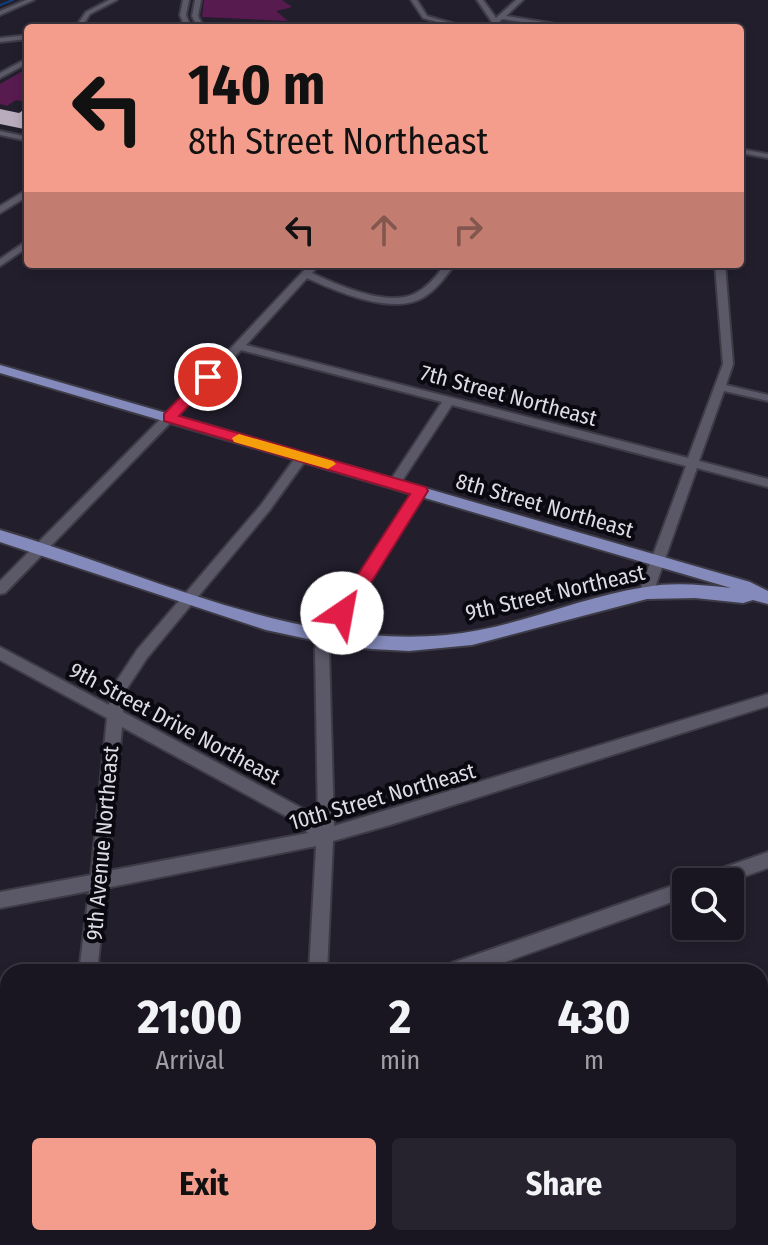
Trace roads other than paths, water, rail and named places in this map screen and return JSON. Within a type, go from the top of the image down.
[{"type":"main road","name":"8th Street Northeast","points":[[0,369],[657,560],[744,586],[760,595]]},
{"type":"main road","name":"9th Street Northeast","points":[[0,536],[324,644],[460,640],[511,630],[646,593],[697,591],[743,597],[760,595]]},
{"type":"street","points":[[0,13],[31,0]]},
{"type":"street","points":[[81,24],[88,13],[114,0]]},
{"type":"street","points":[[186,0],[183,15],[186,24]]},
{"type":"street","points":[[198,0],[195,16],[199,24]]},
{"type":"street","points":[[414,0],[425,17],[451,24]]},
{"type":"street","points":[[480,0],[498,19],[540,24]]},
{"type":"street","points":[[493,24],[520,0]]},
{"type":"street","points":[[0,40],[24,37]]},
{"type":"street","points":[[0,76],[24,62]]},
{"type":"street","points":[[0,133],[24,138]]},
{"type":"street","points":[[744,152],[768,156]]},
{"type":"street","points":[[0,210],[24,195]]},
{"type":"street","points":[[0,263],[24,246]]},
{"type":"street","points":[[0,589],[311,269],[359,294],[410,300],[428,290],[447,268]]},
{"type":"street","points":[[646,593],[730,355],[720,268]]},
{"type":"street","name":"7th Street Northeast","points":[[239,346],[768,483]]},
{"type":"street","points":[[721,387],[768,398]]},
{"type":"street","points":[[394,484],[449,400]]},
{"type":"street","name":"9th Avenue Northeast","points":[[89,964],[111,775],[113,713],[122,682],[302,457]]},
{"type":"street","points":[[318,964],[324,837],[324,644],[420,491]]},
{"type":"street","name":"9th Street Drive Northeast","points":[[0,653],[301,816],[324,837]]},
{"type":"street","name":"10th Street Northeast","points":[[0,900],[324,837],[768,700]]},
{"type":"street","points":[[744,869],[768,860]]},
{"type":"street","points":[[475,964],[672,894]]},
{"type":"waterway","points":[[0,5],[13,0]]}]
